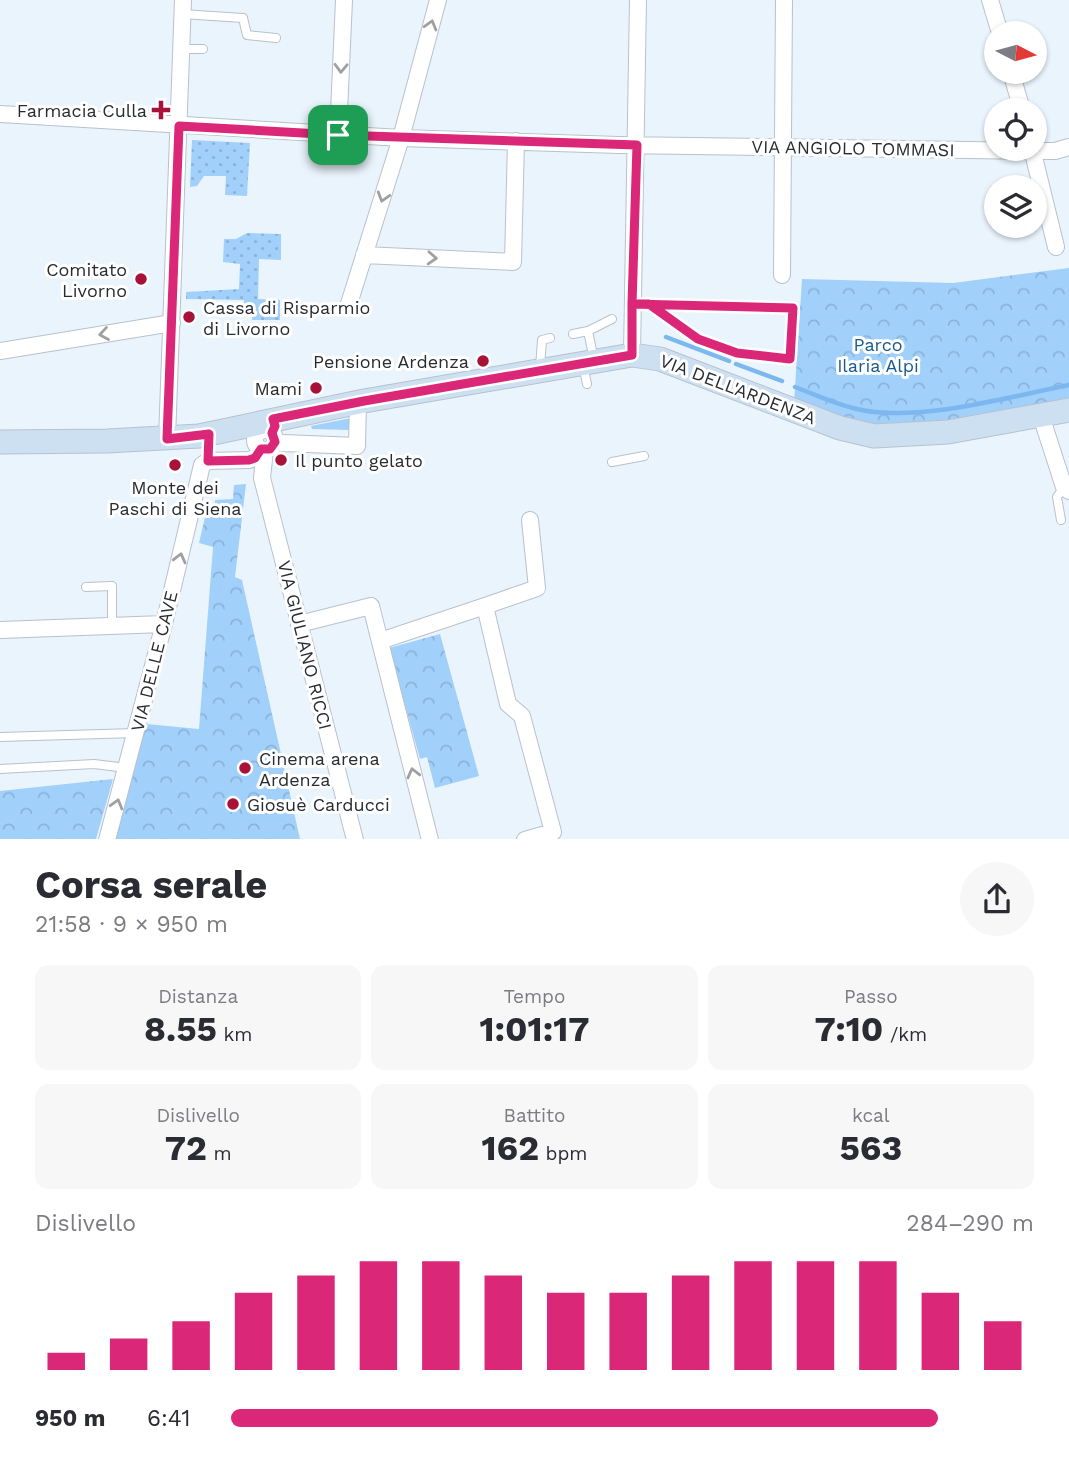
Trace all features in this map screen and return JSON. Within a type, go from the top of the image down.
[{"type":"main road","name":"VIA DELL'ARDENZA","points":[[206,446],[265,436],[361,402],[539,371],[588,369],[632,355],[660,359],[841,428],[874,436],[947,432],[1069,410]]},
{"type":"main road","points":[[0,442],[167,439],[206,446]]},
{"type":"street","points":[[338,135],[344,0]]},
{"type":"street","points":[[348,307],[429,56],[438,0]]},
{"type":"street","points":[[632,355],[638,0]]},
{"type":"street","points":[[782,275],[784,0]]},
{"type":"street","points":[[990,0],[996,21]]},
{"type":"street","points":[[167,439],[183,7]]},
{"type":"street","name":"VIA ANGIOLO TOMMASI","points":[[0,114],[401,138],[637,145],[984,149]]},
{"type":"street","points":[[364,255],[513,262],[516,141]]},
{"type":"street","name":"VIA ANGIOLO TOMMASI","points":[[1047,151],[1069,147]]},
{"type":"street","points":[[1036,161],[1056,247]]},
{"type":"street","points":[[0,351],[172,323]]},
{"type":"street","points":[[206,446],[249,460],[255,458],[265,436],[284,443],[357,446],[361,402]]},
{"type":"street","points":[[1041,416],[1067,489]]},
{"type":"street","name":"VIA GIULIANO RICCI","points":[[265,436],[262,478],[355,839]]},
{"type":"street","name":"VIA DELLE CAVE","points":[[105,833],[139,733],[206,446]]},
{"type":"street","points":[[380,641],[537,588],[530,520]]},
{"type":"street","points":[[485,606],[508,704],[522,716],[552,832],[525,839]]},
{"type":"street","points":[[299,624],[371,607],[430,839]]},
{"type":"street","points":[[0,630],[164,624]]},
{"type":"lane","points":[[183,7],[243,18],[247,35],[276,38]]},
{"type":"lane","points":[[181,48],[203,49]]},
{"type":"lane","points":[[632,304],[649,304],[793,308],[790,359],[742,355],[698,339],[649,304]]},
{"type":"lane","points":[[573,334],[588,331],[612,319]]},
{"type":"lane","points":[[588,331],[588,369]]},
{"type":"lane","points":[[539,371],[542,340],[550,338]]},
{"type":"lane","points":[[612,462],[644,456]]},
{"type":"lane","points":[[1061,520],[1057,497],[1067,489]]},
{"type":"lane","points":[[86,587],[112,586],[112,626]]},
{"type":"lane","points":[[0,737],[139,733]]},
{"type":"lane","points":[[0,769],[94,764],[127,768]]},
{"type":"green space","points":[[192,140],[250,143],[247,196],[225,195],[226,176],[204,176],[197,186],[190,187]]},
{"type":"green space","points":[[247,233],[281,234],[281,260],[259,259],[258,299],[280,300],[280,320],[252,320],[253,313],[244,313],[244,300],[186,299],[186,292],[239,289],[240,264],[223,262],[224,239],[236,239]]},
{"type":"green space","name":"Parco Ilaria Alpi","points":[[1069,268],[1069,399],[962,423],[872,427],[794,403],[802,279],[953,283]]},
{"type":"green space","points":[[351,418],[350,430],[312,429],[311,426]]},
{"type":"green space","points":[[246,484],[235,577],[242,580],[300,839],[116,839],[114,827],[146,724],[199,729],[213,547],[199,543],[206,513],[214,515],[215,500],[233,499],[234,485]]},
{"type":"green space","points":[[440,634],[479,776],[435,788],[427,757],[420,759],[389,648]]},
{"type":"green space","points":[[113,779],[96,839],[0,839],[0,791]]},
{"type":"waterway","points":[[666,337],[729,361]]},
{"type":"waterway","points":[[736,364],[782,381]]},
{"type":"waterway","points":[[795,387],[849,407],[890,413],[968,406],[1069,385]]},
{"type":"place","name":"Farmacia Culla","points":[[161,110]]},
{"type":"place","name":"Comitato Livorno","points":[[141,279]]},
{"type":"place","name":"Cassa di Risparmio di Livorno","points":[[189,317]]},
{"type":"place","name":"Pensione Ardenza","points":[[483,361]]},
{"type":"place","name":"Mami","points":[[316,388]]},
{"type":"place","name":"Il punto gelato","points":[[281,460]]},
{"type":"place","name":"Monte dei Paschi di Siena","points":[[175,465]]},
{"type":"place","name":"Cinema arena Ardenza","points":[[245,768]]},
{"type":"place","name":"Giosuè Carducci","points":[[233,804]]},
{"type":"route","points":[[338,135],[179,126],[167,439],[209,434],[208,461],[249,460],[255,458],[261,449],[270,449],[275,442],[272,433],[275,426],[273,419],[632,355],[632,304],[673,303],[793,308],[790,359],[742,355],[698,339],[649,304],[632,304],[637,145],[338,135]]}]
